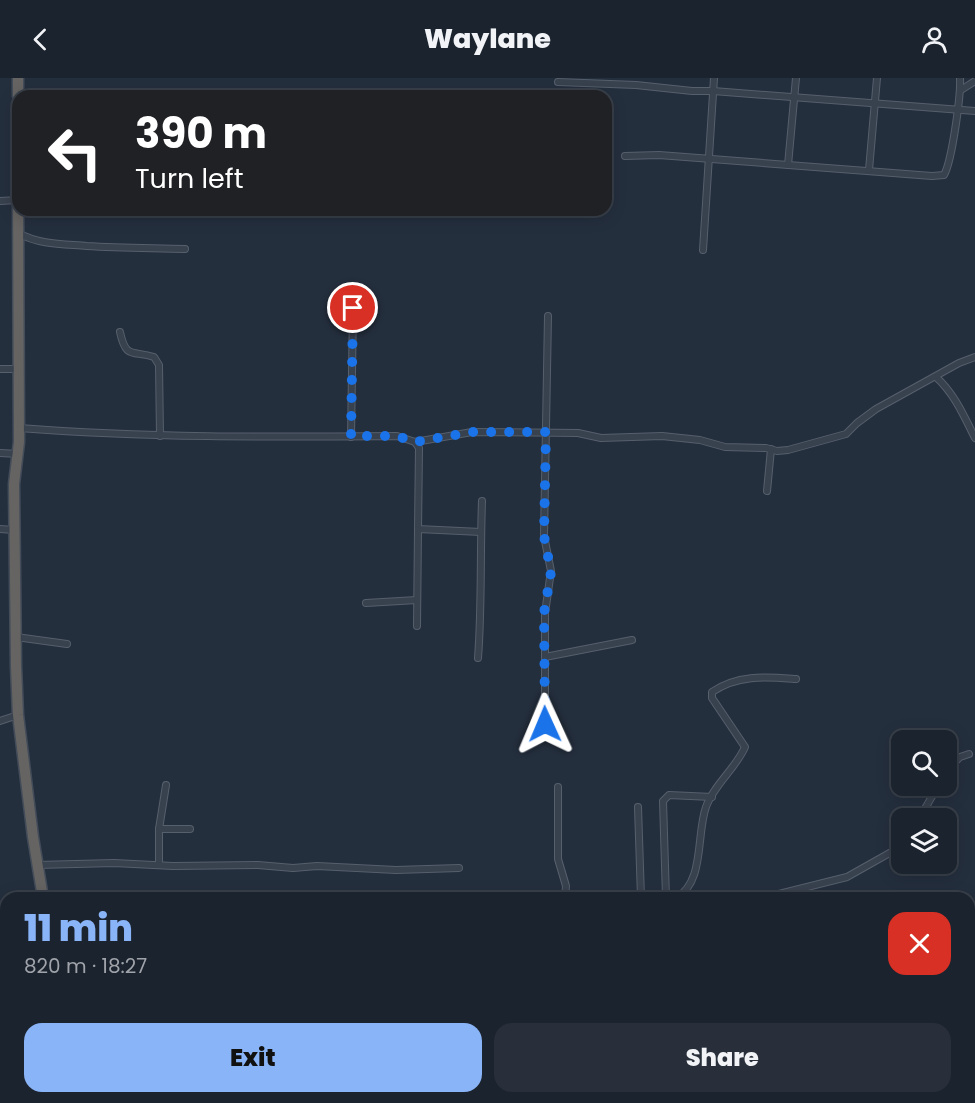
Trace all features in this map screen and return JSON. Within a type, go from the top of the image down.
[{"type":"highway","points":[[18,216],[19,454],[14,484],[18,715],[42,892]]},
{"type":"street","points":[[703,250],[714,78]]},
{"type":"street","points":[[788,165],[796,78]]},
{"type":"street","points":[[869,170],[877,78]]},
{"type":"street","points":[[625,156],[659,155],[932,176],[945,175],[961,90],[960,78]]},
{"type":"street","points":[[961,90],[975,81]]},
{"type":"street","points":[[558,82],[636,85],[975,111]]},
{"type":"street","points":[[18,233],[32,241],[62,245],[185,249]]},
{"type":"street","points":[[351,436],[353,308]]},
{"type":"street","points":[[545,724],[544,613],[551,572],[544,536],[548,316]]},
{"type":"street","points":[[120,332],[125,349],[130,353],[154,357],[159,365],[160,436]]},
{"type":"street","points":[[19,428],[104,435],[397,436],[415,442],[472,432],[546,432],[578,433],[601,438],[662,436],[700,440],[725,447],[777,451],[846,434],[856,423],[876,409],[959,363],[975,357]]},
{"type":"street","points":[[0,369],[19,369]]},
{"type":"street","points":[[936,377],[956,401],[975,438]]},
{"type":"street","points":[[415,442],[419,448],[417,626]]},
{"type":"street","points":[[767,491],[771,449]]},
{"type":"street","points":[[0,453],[19,454]]},
{"type":"street","points":[[478,658],[482,611],[482,501]]},
{"type":"street","points":[[0,529],[14,530]]},
{"type":"street","points":[[418,529],[481,532]]},
{"type":"street","points":[[366,603],[417,600]]},
{"type":"street","points":[[16,637],[67,644]]},
{"type":"street","points":[[544,657],[632,640]]},
{"type":"street","points":[[685,892],[693,875],[706,806],[745,747],[712,698],[712,692],[731,682],[757,676],[796,679]]},
{"type":"street","points":[[0,721],[18,715]]},
{"type":"street","points":[[957,760],[969,754]]},
{"type":"street","points":[[159,864],[159,829],[166,785]]},
{"type":"street","points":[[558,787],[558,859],[566,892]]},
{"type":"street","points":[[666,892],[663,801],[669,795],[712,797]]},
{"type":"street","points":[[638,807],[641,892]]},
{"type":"street","points":[[159,829],[190,829]]},
{"type":"street","points":[[787,892],[846,877],[891,852]]},
{"type":"street","points":[[37,865],[258,864],[293,868],[336,867],[396,870],[459,868]]},
{"type":"route","points":[[353,308],[351,436],[397,436],[415,442],[472,432],[495,434],[546,432],[544,536],[551,572],[544,613],[545,724]]}]
